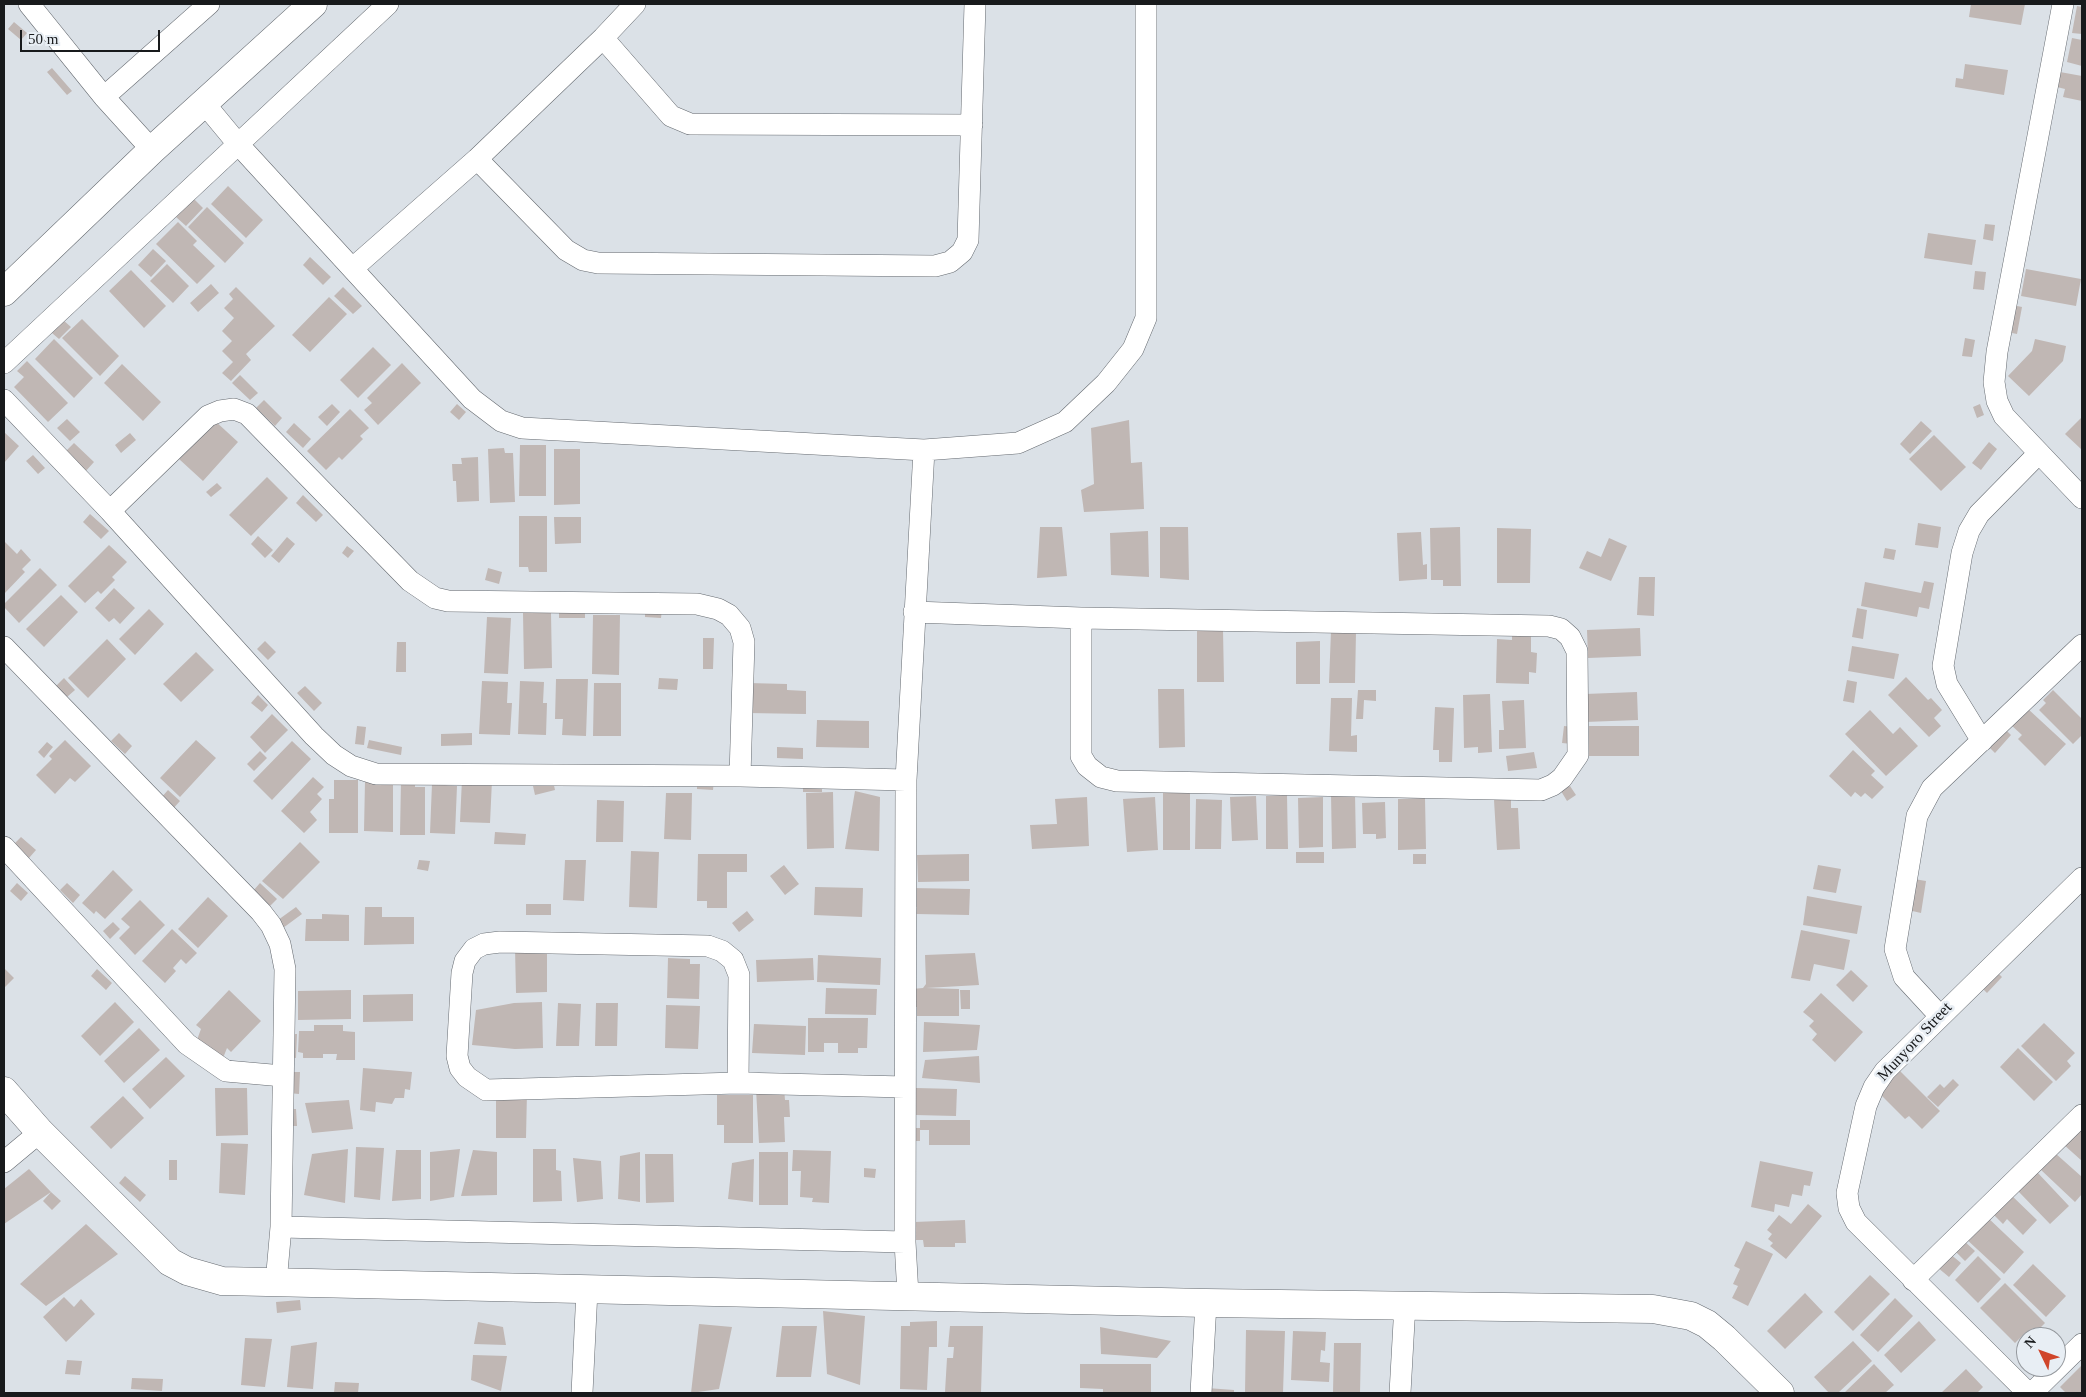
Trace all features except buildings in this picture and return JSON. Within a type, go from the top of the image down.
[{"type":"street","points":[[30,4],[104,97],[152,150]]},
{"type":"street","points":[[104,97],[209,4]]},
{"type":"street","points":[[4,292],[152,150],[313,4]]},
{"type":"street","points":[[4,363],[388,4]]},
{"type":"street","points":[[353,268],[477,159],[603,38],[635,4]]},
{"type":"street","points":[[477,159],[566,250],[582,260],[598,263],[935,266],[950,262],[962,252],[968,240],[975,4]]},
{"type":"street","points":[[204,103],[238,144],[472,399],[501,421],[522,428],[924,450],[1018,443],[1065,422],[1106,383],[1133,349],[1146,318],[1146,4]]},
{"type":"street","points":[[2062,4],[1997,352],[1994,382],[1997,401],[2004,416],[2038,454],[2082,498]]},
{"type":"street","points":[[603,38],[671,116],[690,124],[972,125]]},
{"type":"street","points":[[4,400],[110,512],[314,736],[334,755],[351,766],[376,774],[740,776],[906,780]]},
{"type":"street","points":[[110,512],[208,416],[220,411],[234,410],[247,414],[410,581],[435,598],[448,601],[697,604],[718,609],[729,615],[740,628],[744,642],[740,776]]},
{"type":"street","points":[[908,1295],[905,1242],[906,780],[924,450]]},
{"type":"street","points":[[1982,741],[1947,684],[1942,666],[1962,553],[1969,531],[1979,514],[2038,454]]},
{"type":"street","points":[[914,612],[1081,618],[1549,626],[1561,629],[1570,637],[1577,651],[1578,755],[1562,778],[1553,785],[1541,790],[1117,781],[1101,777],[1087,766],[1081,756],[1081,618]]},
{"type":"street","points":[[1939,1015],[1904,978],[1895,949],[1913,833],[1922,802],[1932,788],[2082,645]]},
{"type":"street","points":[[4,646],[261,912],[271,925],[280,944],[285,969],[281,1227],[276,1283]]},
{"type":"street","points":[[4,847],[187,1044],[226,1071],[283,1076]]},
{"type":"street","name":"Munyoro Street","points":[[2028,1393],[1856,1222],[1849,1208],[1848,1193],[1866,1106],[1874,1087],[1885,1071],[1939,1015],[2082,878]]},
{"type":"street","points":[[738,1083],[740,975],[733,960],[722,950],[708,946],[500,942],[484,944],[474,949],[465,960],[462,973],[457,1056],[460,1068],[467,1077],[486,1090],[738,1083],[905,1087]]},
{"type":"street","points":[[4,1091],[40,1132],[170,1262],[187,1271],[222,1280],[276,1283],[908,1295],[1206,1303],[1405,1304],[1653,1309],[1691,1316],[1724,1338],[1780,1393]]},
{"type":"street","points":[[1913,1280],[2082,1115]]},
{"type":"street","points":[[4,1162],[40,1132]]},
{"type":"street","points":[[281,1227],[905,1242]]},
{"type":"street","points":[[582,1393],[586,1290]]},
{"type":"street","points":[[1201,1393],[1206,1303]]},
{"type":"street","points":[[1400,1393],[1405,1304]]},
{"type":"street","points":[[2032,1393],[2082,1344]]}]
